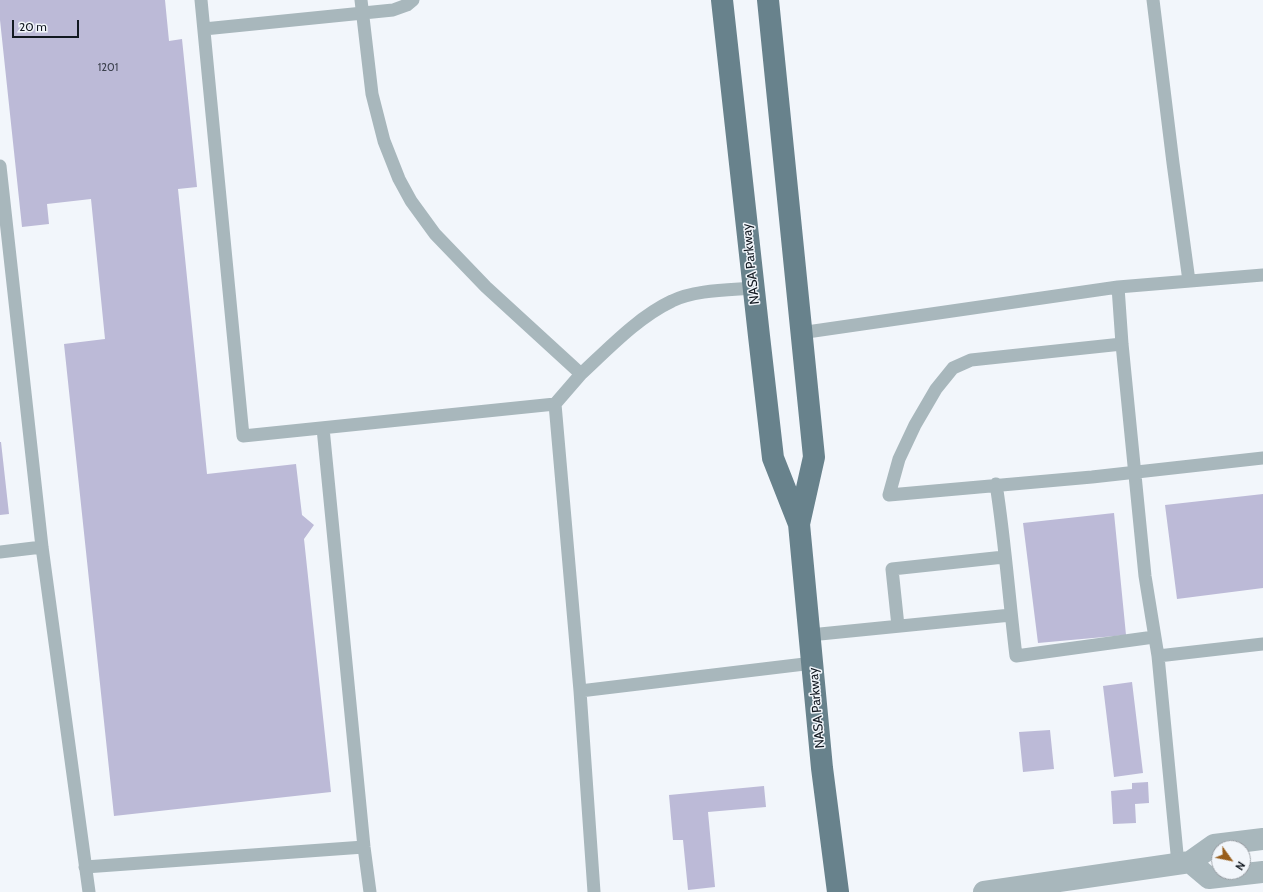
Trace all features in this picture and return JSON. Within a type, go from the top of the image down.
[{"type":"main road","name":"NASA Parkway","points":[[722,0],[753,288],[774,458],[799,524],[822,768],[838,892]]},
{"type":"main road","name":"NASA Parkway","points":[[768,0],[800,333],[814,457],[799,524]]},
{"type":"street","points":[[984,892],[1074,886],[1184,863],[1214,845],[1263,839]]},
{"type":"street","points":[[1184,863],[1209,878],[1263,872]]},
{"type":"lane","points":[[201,0],[243,436],[555,404],[581,374],[632,327],[672,301],[700,293],[753,288]]},
{"type":"lane","points":[[361,0],[372,94],[384,140],[399,179],[411,201],[435,234],[486,287],[581,374]]},
{"type":"lane","points":[[204,29],[393,10],[407,5],[413,0]]},
{"type":"lane","points":[[1153,0],[1189,281]]},
{"type":"lane","points":[[0,166],[42,547],[89,892]]},
{"type":"lane","points":[[800,333],[1118,287],[1263,275]]},
{"type":"lane","points":[[1118,287],[1122,344],[1145,576],[1158,656],[1184,863]]},
{"type":"lane","points":[[1122,344],[971,360],[953,368],[936,389],[915,424],[899,459],[889,495],[996,484],[1092,477],[1134,471],[1263,458]]},
{"type":"lane","points":[[555,404],[580,691],[594,892]]},
{"type":"lane","points":[[323,428],[364,847],[370,892]]},
{"type":"lane","points":[[996,484],[1016,656],[1154,637]]},
{"type":"lane","points":[[0,552],[42,547]]},
{"type":"lane","points":[[898,626],[892,568],[1004,557]]},
{"type":"lane","points":[[810,635],[1011,615]]},
{"type":"lane","points":[[1158,656],[1263,644]]},
{"type":"lane","points":[[580,691],[813,663]]},
{"type":"lane","points":[[85,867],[364,847]]},
{"type":"building","points":[[0,0],[165,0],[169,41],[182,39],[197,187],[178,189],[207,474],[296,464],[302,515],[314,525],[304,539],[331,792],[114,816],[64,344],[105,339],[91,199],[47,204],[49,224],[22,227],[0,20]]},
{"type":"building","points":[[0,442],[9,514],[0,515]]},
{"type":"building","points":[[1263,494],[1263,588],[1177,599],[1165,505]]},
{"type":"building","points":[[1114,513],[1126,635],[1038,643],[1023,523]]},
{"type":"building","points":[[1132,682],[1143,773],[1114,777],[1103,686]]},
{"type":"building","points":[[1050,730],[1054,769],[1023,772],[1019,732]]},
{"type":"building","points":[[1148,782],[1149,803],[1135,804],[1136,823],[1113,824],[1111,791],[1132,789],[1132,783]]},
{"type":"building","points":[[764,786],[766,807],[708,812],[715,887],[688,890],[683,840],[673,840],[669,795]]}]
